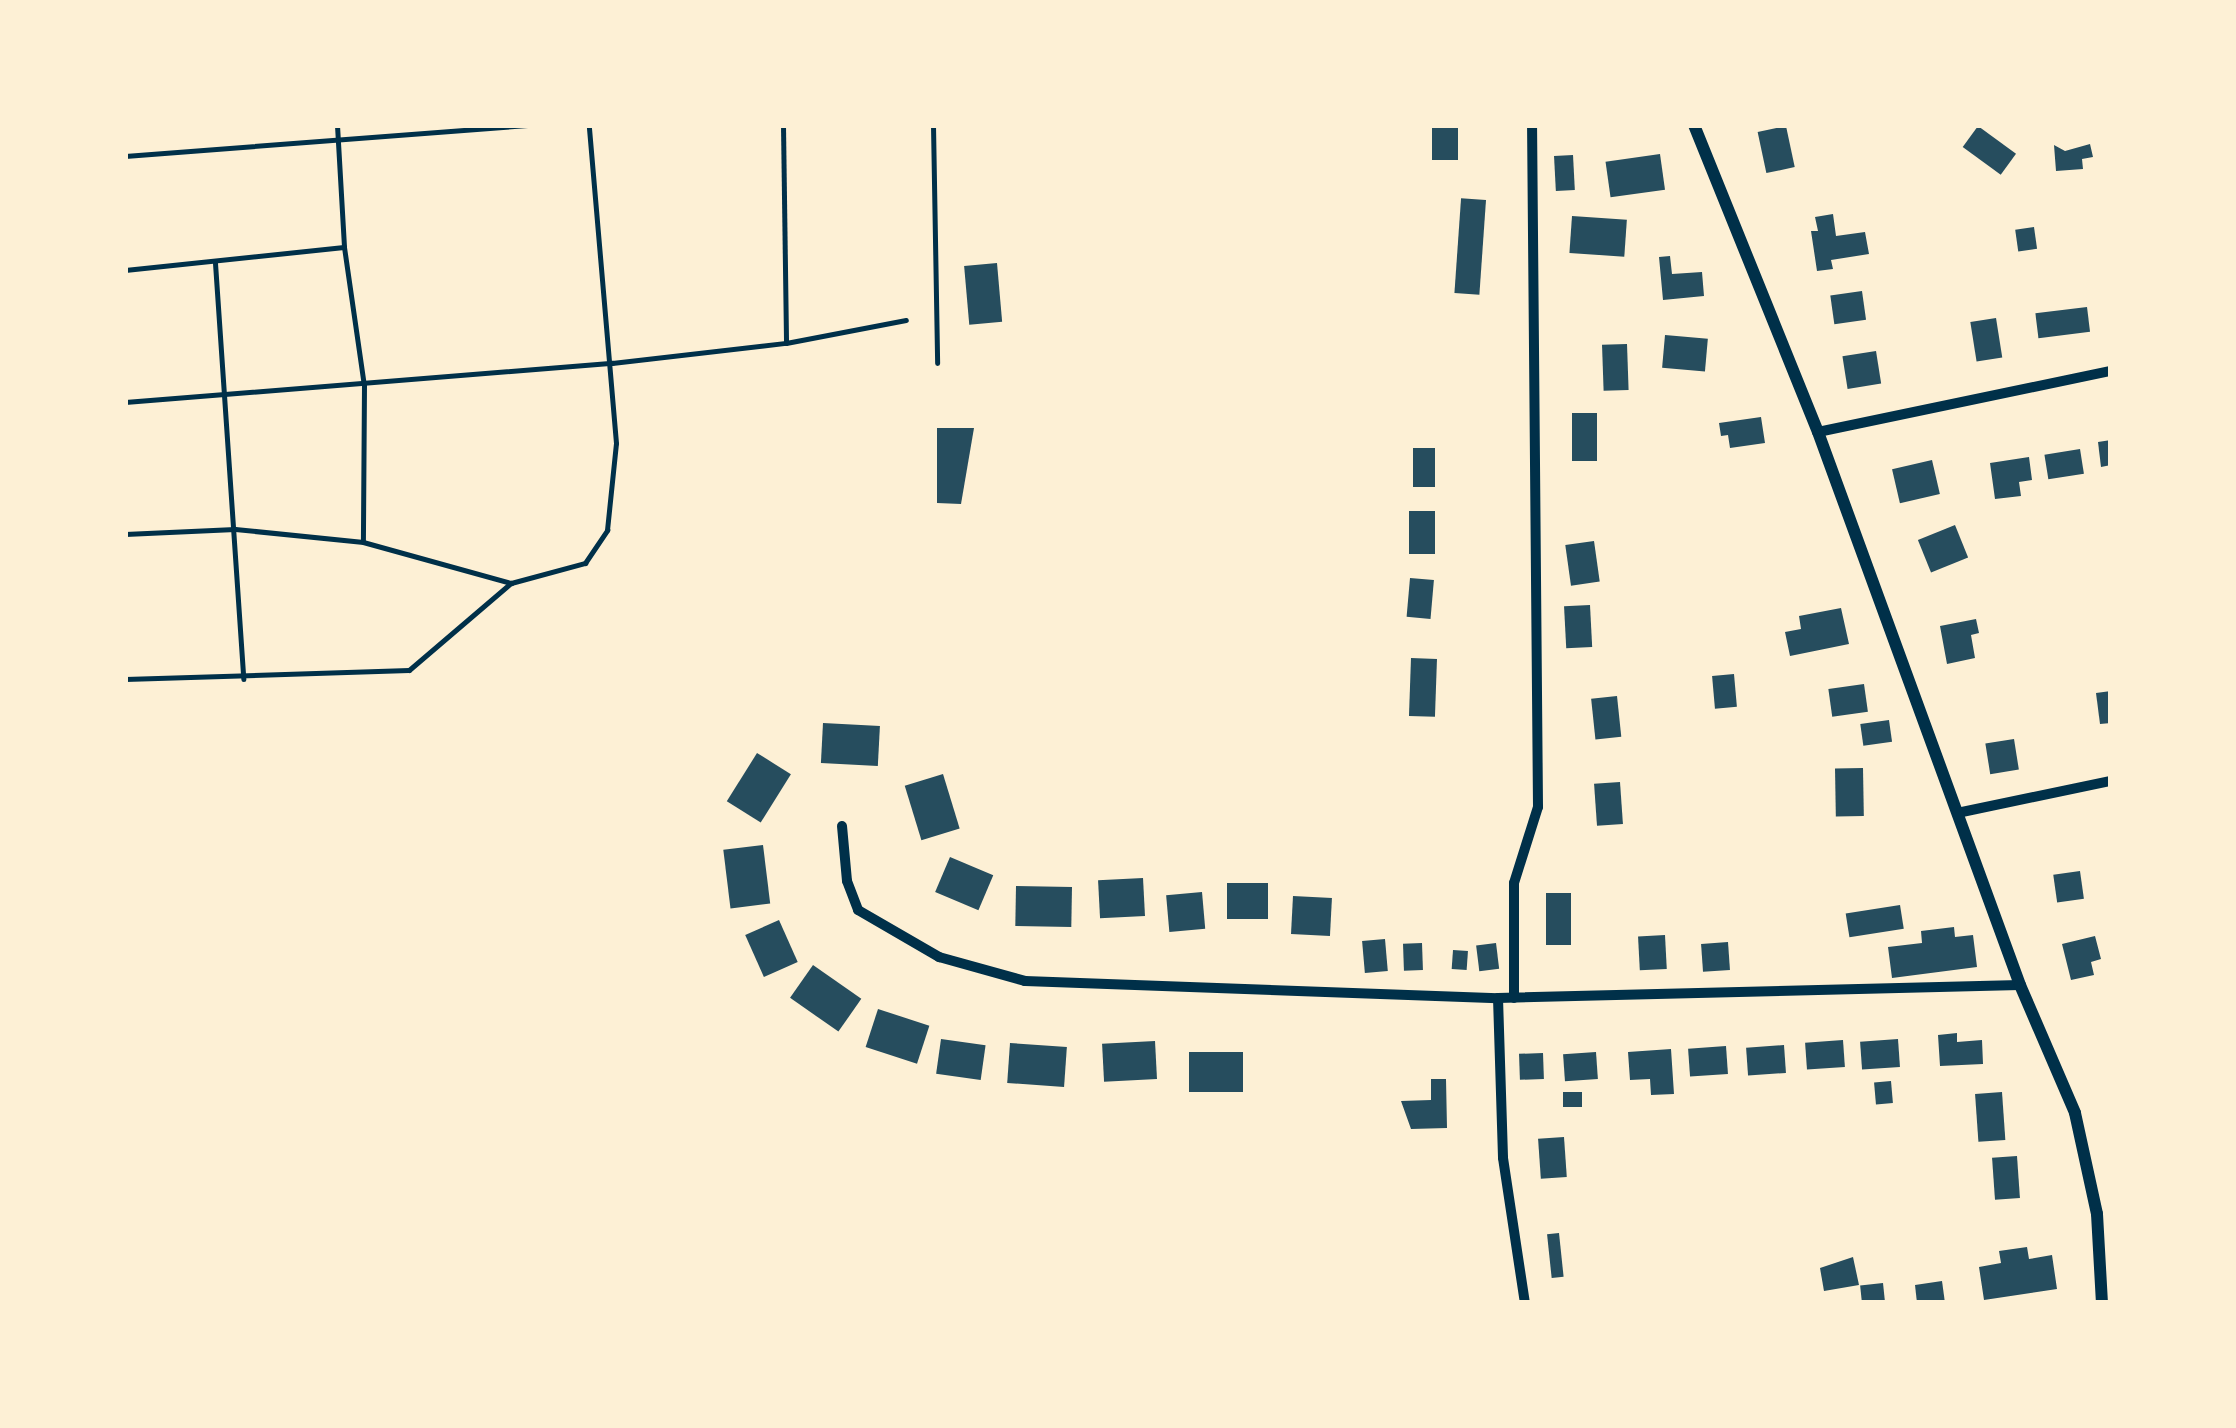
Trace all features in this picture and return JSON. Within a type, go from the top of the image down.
[{"type":"street","points":[[1514,998],[1514,883],[1538,807],[1532,125]]},
{"type":"street","points":[[1694,125],[1818,432],[1962,812],[2020,986],[2076,1112],[2098,1214],[2102,1303]]},
{"type":"street","points":[[1818,432],[2111,370]]},
{"type":"street","points":[[1962,812],[2111,782]]},
{"type":"street","points":[[842,826],[847,881],[858,910],[939,958],[1025,981],[1498,998],[2020,986]]},
{"type":"street","points":[[1498,998],[1503,1158],[1525,1303]]},
{"type":"lane","points":[[337,125],[344,247],[364,385],[363,542]]},
{"type":"lane","points":[[125,156],[530,125]]},
{"type":"lane","points":[[125,679],[244,680],[409,670],[511,582],[585,562],[608,530],[616,443],[589,125]]},
{"type":"lane","points":[[783,125],[786,343]]},
{"type":"lane","points":[[933,125],[937,363]]},
{"type":"lane","points":[[125,270],[344,247]]},
{"type":"lane","points":[[215,263],[227,392],[244,680]]},
{"type":"lane","points":[[125,402],[612,363],[786,343],[906,320]]},
{"type":"lane","points":[[125,534],[234,529],[363,542],[511,582]]},
{"type":"building","points":[[1432,125],[1458,125],[1458,160],[1432,160]]},
{"type":"building","points":[[1786,126],[1795,167],[1766,173],[1758,132]]},
{"type":"building","points":[[1978,126],[2016,154],[2001,175],[1963,147]]},
{"type":"building","points":[[2090,144],[2093,157],[2082,159],[2083,169],[2056,171],[2054,145],[2065,151]]},
{"type":"building","points":[[1660,154],[1665,190],[1611,197],[1606,162]]},
{"type":"building","points":[[1573,155],[1575,190],[1556,191],[1554,156]]},
{"type":"building","points":[[1461,198],[1486,200],[1479,295],[1454,293]]},
{"type":"building","points":[[1833,214],[1836,236],[1865,232],[1869,254],[1831,260],[1833,269],[1817,271],[1811,231],[1818,231],[1815,217]]},
{"type":"building","points":[[1572,216],[1627,220],[1624,257],[1569,253]]},
{"type":"building","points":[[2034,227],[2037,249],[2018,251],[2015,230]]},
{"type":"building","points":[[1670,256],[1672,274],[1702,272],[1704,296],[1663,300],[1659,257]]},
{"type":"building","points":[[997,263],[1002,322],[969,325],[964,266]]},
{"type":"building","points":[[1862,291],[1866,320],[1834,324],[1830,295]]},
{"type":"building","points":[[2087,307],[2090,332],[2038,338],[2035,313]]},
{"type":"building","points":[[1996,318],[2002,358],[1977,362],[1970,322]]},
{"type":"building","points":[[1665,335],[1708,339],[1705,372],[1662,368]]},
{"type":"building","points":[[1627,344],[1629,390],[1604,391],[1602,345]]},
{"type":"building","points":[[1876,351],[1881,384],[1848,389],[1842,356]]},
{"type":"building","points":[[1572,413],[1597,413],[1597,461],[1572,461]]},
{"type":"building","points":[[1761,417],[1765,443],[1730,448],[1728,435],[1721,436],[1719,423]]},
{"type":"building","points":[[937,428],[974,428],[961,504],[937,503]]},
{"type":"building","points":[[2111,440],[2111,465],[2101,467],[2098,442]]},
{"type":"building","points":[[1413,448],[1435,448],[1435,487],[1413,487]]},
{"type":"building","points":[[2080,449],[2084,474],[2048,479],[2044,455]]},
{"type":"building","points":[[2029,457],[2032,480],[2019,482],[2021,496],[1995,499],[1990,463]]},
{"type":"building","points":[[1932,460],[1940,494],[1900,503],[1892,469]]},
{"type":"building","points":[[1409,511],[1435,511],[1435,554],[1409,554]]},
{"type":"building","points":[[1955,525],[1968,557],[1931,572],[1918,540]]},
{"type":"building","points":[[1594,541],[1600,582],[1571,586],[1565,545]]},
{"type":"building","points":[[1410,578],[1434,580],[1431,619],[1407,617]]},
{"type":"building","points":[[1590,605],[1592,647],[1566,648],[1564,606]]},
{"type":"building","points":[[1841,608],[1849,644],[1790,656],[1785,632],[1801,629],[1799,616]]},
{"type":"building","points":[[1976,619],[1979,633],[1971,635],[1975,658],[1947,664],[1940,626]]},
{"type":"building","points":[[1411,658],[1437,659],[1435,717],[1409,716]]},
{"type":"building","points":[[1734,674],[1737,707],[1715,709],[1712,676]]},
{"type":"building","points":[[1864,684],[1868,712],[1832,717],[1828,689]]},
{"type":"building","points":[[2111,691],[2111,723],[2100,724],[2096,693]]},
{"type":"building","points":[[1617,696],[1621,737],[1595,739],[1591,699]]},
{"type":"building","points":[[1889,720],[1892,742],[1863,746],[1860,724]]},
{"type":"building","points":[[823,723],[880,726],[878,766],[821,763]]},
{"type":"building","points":[[2014,739],[2019,770],[1990,774],[1985,744]]},
{"type":"building","points":[[757,753],[791,774],[761,823],[727,801]]},
{"type":"building","points":[[1835,768],[1863,768],[1864,816],[1836,816]]},
{"type":"building","points":[[943,774],[960,829],[921,840],[905,786]]},
{"type":"building","points":[[1620,782],[1623,824],[1597,826],[1594,784]]},
{"type":"building","points":[[763,845],[770,904],[730,908],[723,850]]},
{"type":"building","points":[[950,857],[993,875],[978,910],[935,892]]},
{"type":"building","points":[[2080,871],[2084,899],[2057,902],[2053,875]]},
{"type":"building","points":[[1143,878],[1145,916],[1100,918],[1098,880]]},
{"type":"building","points":[[1227,883],[1268,883],[1268,919],[1227,919]]},
{"type":"building","points":[[1016,886],[1072,887],[1071,927],[1015,926]]},
{"type":"building","points":[[1202,892],[1205,929],[1169,932],[1166,895]]},
{"type":"building","points":[[1546,893],[1571,893],[1571,945],[1546,945]]},
{"type":"building","points":[[1293,896],[1332,898],[1330,936],[1291,934]]},
{"type":"building","points":[[1900,905],[1904,929],[1849,937],[1846,914]]},
{"type":"building","points":[[779,920],[798,962],[764,977],[745,935]]},
{"type":"building","points":[[1954,927],[1955,937],[1973,935],[1977,967],[1892,978],[1888,947],[1922,943],[1921,931]]},
{"type":"building","points":[[1665,935],[1667,969],[1640,970],[1638,936]]},
{"type":"building","points":[[2095,936],[2101,959],[2091,962],[2094,975],[2071,980],[2062,944]]},
{"type":"building","points":[[1385,939],[1388,971],[1365,973],[1362,941]]},
{"type":"building","points":[[1728,942],[1730,970],[1703,972],[1701,944]]},
{"type":"building","points":[[1422,943],[1423,970],[1404,971],[1403,944]]},
{"type":"building","points":[[1496,943],[1499,969],[1479,971],[1476,945]]},
{"type":"building","points":[[1453,950],[1468,951],[1467,970],[1452,969]]},
{"type":"building","points":[[813,965],[861,999],[838,1032],[790,998]]},
{"type":"building","points":[[878,1009],[929,1026],[917,1064],[866,1047]]},
{"type":"building","points":[[1957,1033],[1957,1042],[1982,1040],[1983,1064],[1940,1066],[1938,1035]]},
{"type":"building","points":[[941,1039],[986,1045],[981,1080],[936,1074]]},
{"type":"building","points":[[1898,1039],[1900,1067],[1862,1070],[1860,1042]]},
{"type":"building","points":[[1843,1040],[1845,1067],[1807,1070],[1805,1043]]},
{"type":"building","points":[[1155,1041],[1157,1079],[1104,1082],[1102,1044]]},
{"type":"building","points":[[1010,1043],[1067,1047],[1064,1087],[1007,1083]]},
{"type":"building","points":[[1784,1045],[1786,1073],[1748,1076],[1746,1048]]},
{"type":"building","points":[[1726,1046],[1728,1074],[1690,1077],[1688,1049]]},
{"type":"building","points":[[1671,1049],[1674,1094],[1651,1095],[1650,1079],[1630,1080],[1628,1052]]},
{"type":"building","points":[[1189,1052],[1243,1052],[1243,1092],[1189,1092]]},
{"type":"building","points":[[1596,1052],[1598,1079],[1565,1081],[1563,1054]]},
{"type":"building","points":[[1543,1053],[1544,1079],[1520,1080],[1519,1054]]},
{"type":"building","points":[[1431,1079],[1446,1079],[1447,1128],[1411,1129],[1401,1101],[1431,1100]]},
{"type":"building","points":[[1891,1081],[1893,1103],[1876,1104],[1874,1082]]},
{"type":"building","points":[[1563,1092],[1582,1092],[1582,1107],[1563,1107]]},
{"type":"building","points":[[2002,1092],[2005,1140],[1978,1142],[1975,1094]]},
{"type":"building","points":[[1564,1137],[1567,1177],[1541,1179],[1538,1139]]},
{"type":"building","points":[[2017,1156],[2020,1198],[1995,1200],[1992,1158]]},
{"type":"building","points":[[1559,1233],[1564,1277],[1552,1278],[1547,1234]]},
{"type":"building","points":[[2027,1247],[2029,1259],[2052,1255],[2057,1289],[1984,1300],[1979,1267],[2001,1263],[1999,1251]]},
{"type":"building","points":[[1853,1257],[1859,1285],[1824,1291],[1820,1268]]},
{"type":"building","points":[[1942,1281],[1945,1303],[1917,1303],[1915,1285]]},
{"type":"building","points":[[1883,1283],[1885,1303],[1862,1303],[1860,1285]]}]
